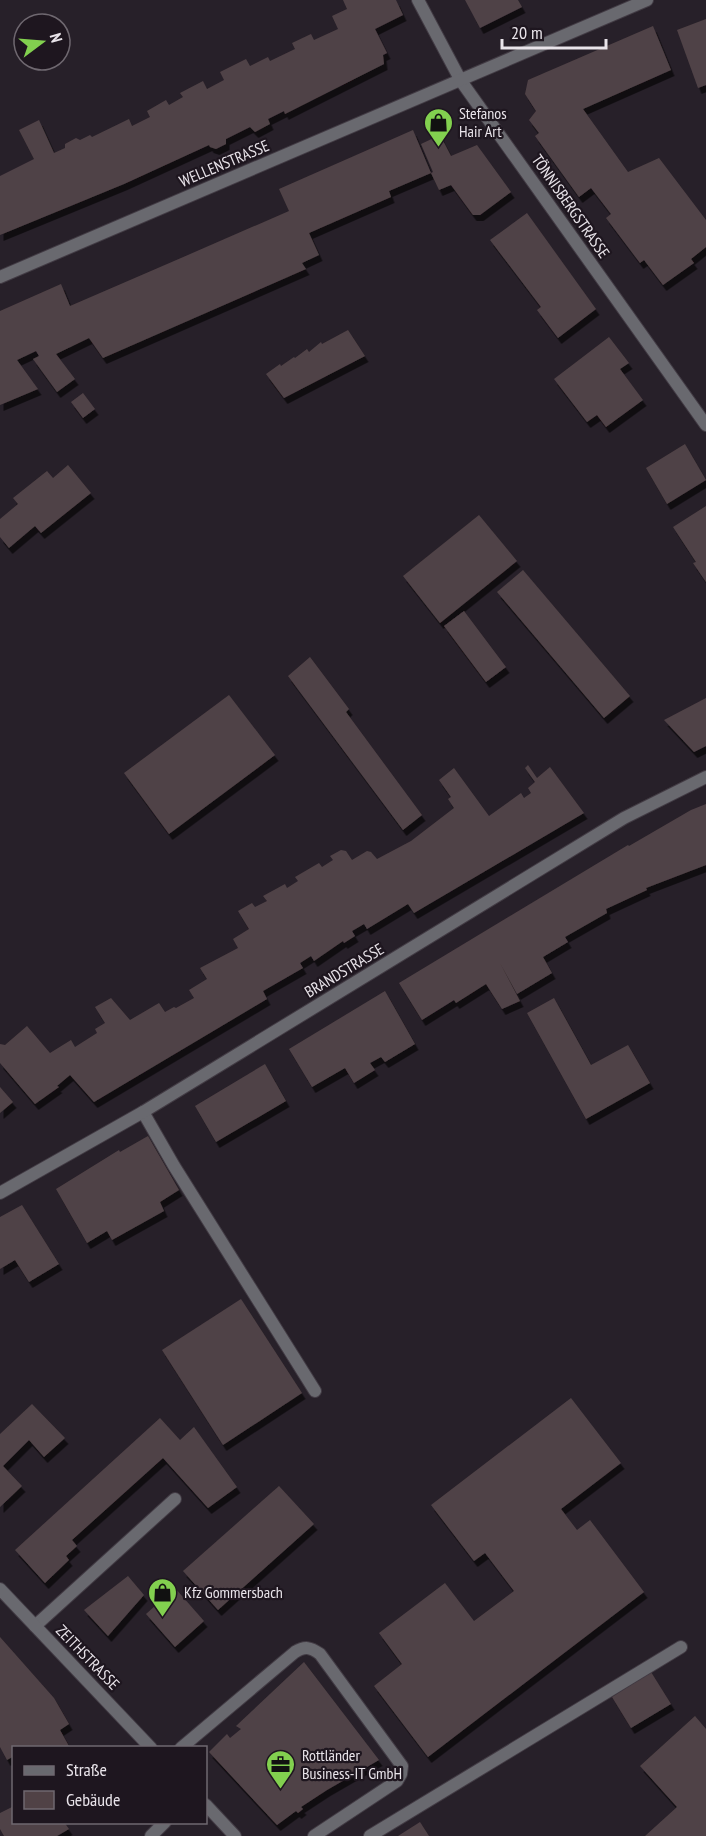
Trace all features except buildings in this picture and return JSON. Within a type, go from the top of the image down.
[{"type":"street","name":"TÖNNISBERGSTRASSE","points":[[418,0],[461,81],[706,425]]},
{"type":"street","name":"WELLENSTRASSE","points":[[0,277],[646,0]]},
{"type":"street","name":"BRANDSTRASSE","points":[[0,1193],[143,1112],[624,818],[706,777]]},
{"type":"street","points":[[143,1112],[174,1166],[315,1391]]},
{"type":"street","points":[[35,1626],[175,1499]]},
{"type":"street","name":"ZEITHSTRASSE","points":[[0,1589],[149,1746]]},
{"type":"street","points":[[183,1746],[295,1652],[303,1647],[311,1647],[320,1654],[402,1766],[397,1781],[314,1836]]},
{"type":"street","points":[[370,1836],[681,1647]]},
{"type":"street","points":[[207,1806],[235,1836]]},
{"type":"street","points":[[151,1836],[163,1824]]},
{"type":"place","name":"Stefanos Hair Art","points":[[438,148]]},
{"type":"place","name":"Kfz Gommersbach","points":[[163,1618]]},
{"type":"place","name":"Rottländer Business-IT GmbH","points":[[281,1790]]}]
